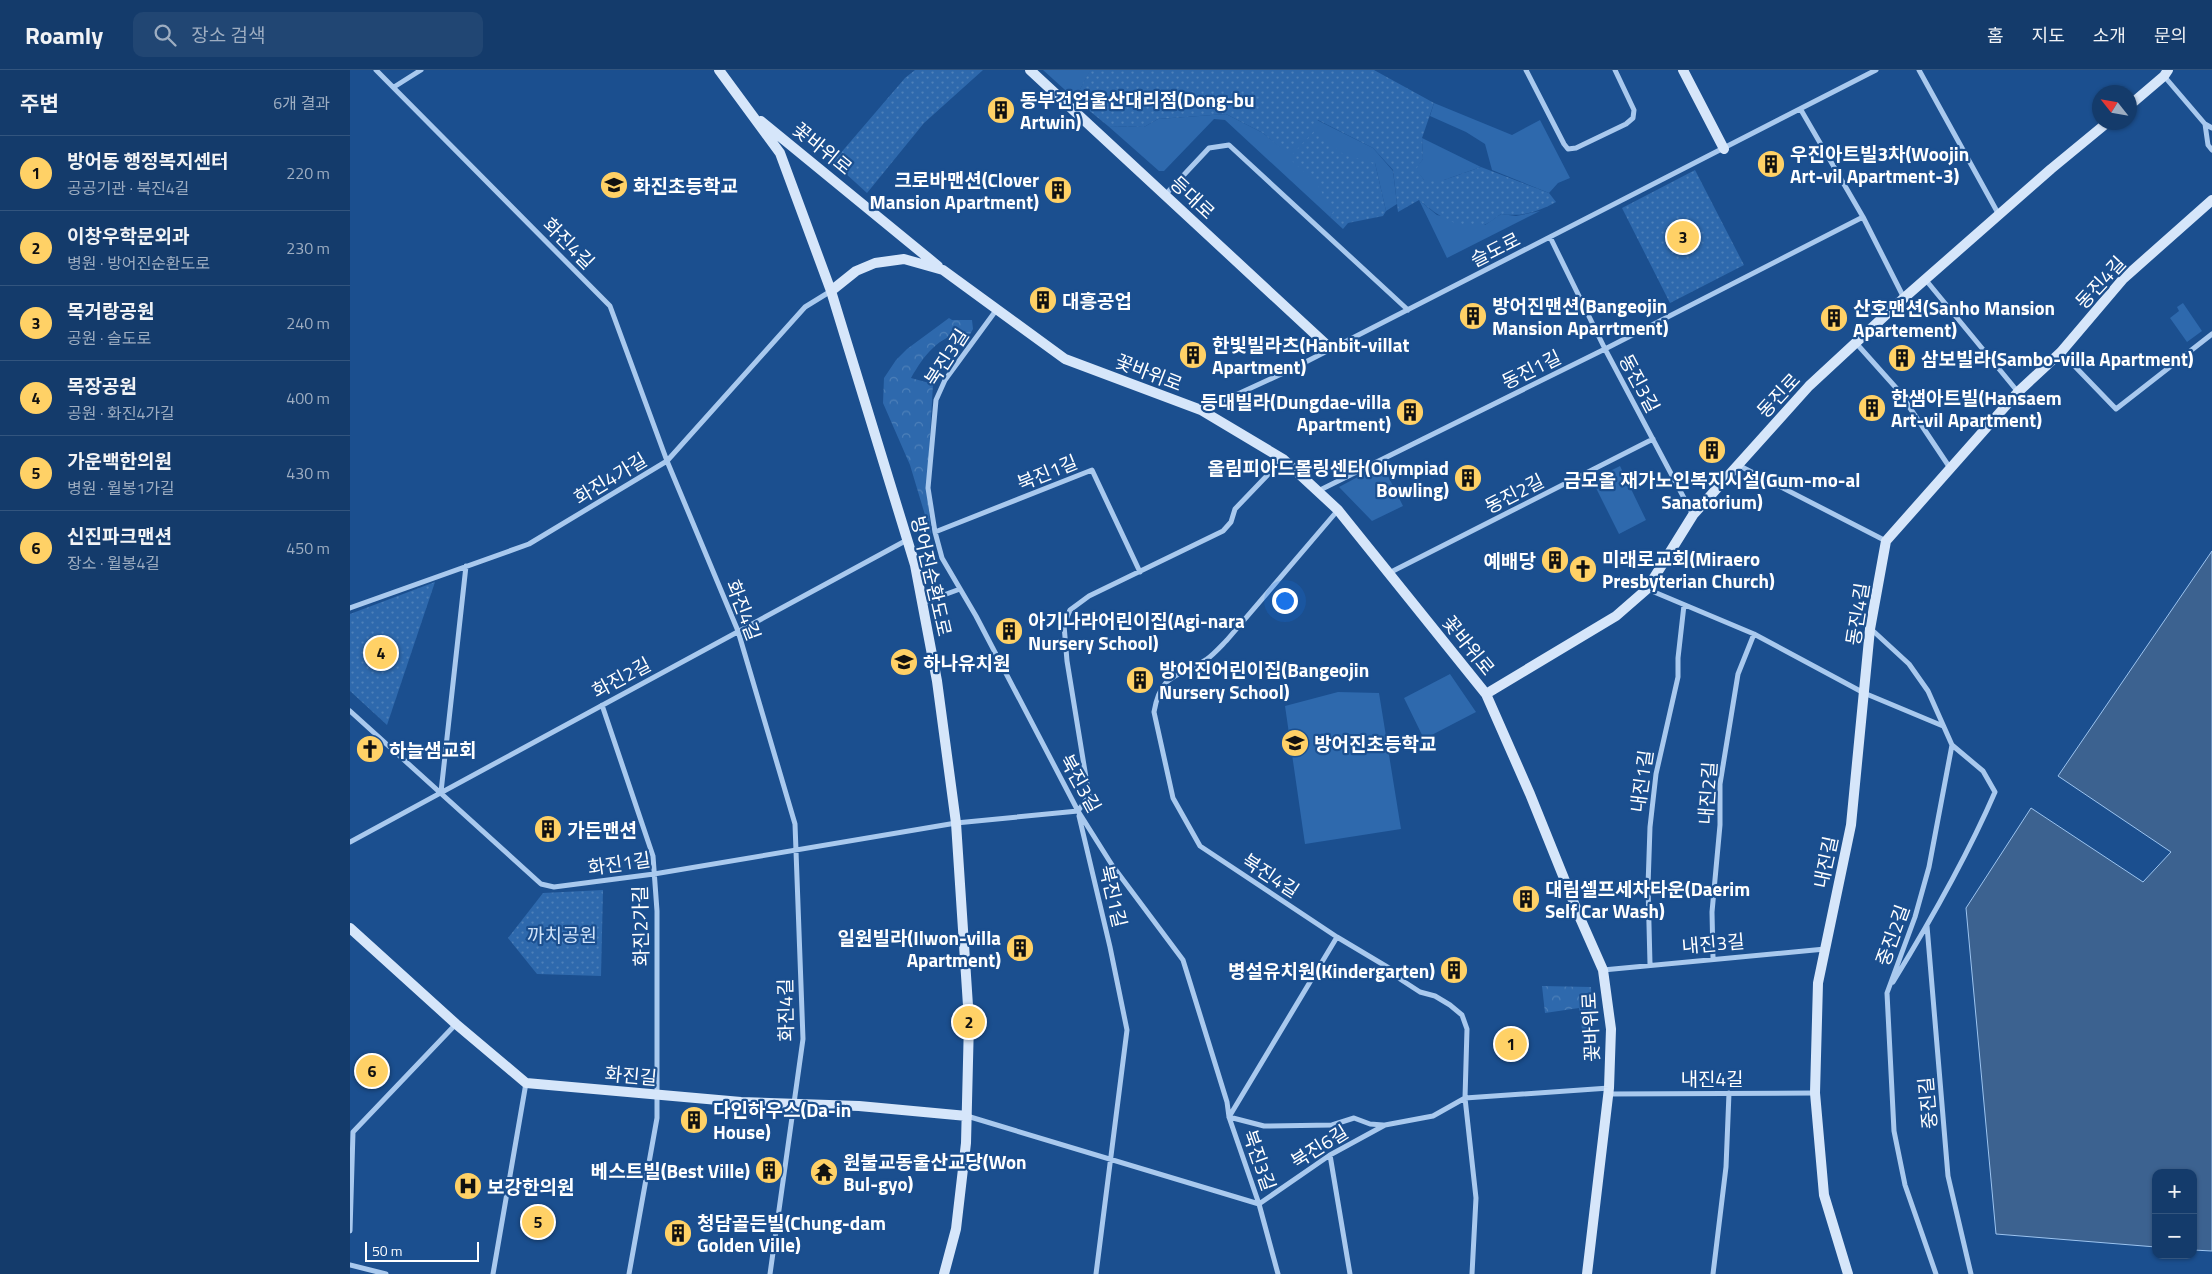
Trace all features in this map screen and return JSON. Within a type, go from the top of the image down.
[{"type":"street","name":"화진4길","points":[[376,70],[610,306],[667,461],[738,632],[795,824],[802,1039],[770,1274]]},
{"type":"street","points":[[394,87],[421,70]]},
{"type":"street","name":"방어진순환도로","points":[[719,70],[780,153],[830,291],[915,565],[937,681],[956,823],[969,1020],[966,1143],[956,1229],[944,1274]]},
{"type":"street","name":"등대로","points":[[1030,70],[1331,349]]},
{"type":"street","points":[[1526,70],[1564,144],[1568,148],[1576,148],[1626,124],[1632,118],[1634,110],[1615,70]]},
{"type":"street","points":[[1683,70],[1724,148]]},
{"type":"street","name":"슬도로","points":[[1201,410],[1331,349],[1802,110],[1876,70]]},
{"type":"street","points":[[1919,70],[1999,214]]},
{"type":"street","points":[[2137,99],[2166,73],[2205,124],[2212,128]]},
{"type":"street","points":[[1802,110],[1863,217],[1904,298]]},
{"type":"street","name":"꽃바위로","points":[[750,113],[942,270],[1065,359],[1201,410],[1283,459],[1338,510],[1486,694],[1603,970],[1611,1029],[1609,1091],[1587,1274]]},
{"type":"street","points":[[2205,124],[2208,145],[2212,150]]},
{"type":"street","name":"동진로","points":[[1486,694],[1616,616],[1647,589],[1693,514],[1808,386],[1925,279],[2099,130]]},
{"type":"street","points":[[1165,195],[1209,148],[1229,145],[1408,310]]},
{"type":"street","name":"동진4길","points":[[1864,693],[1870,629],[1886,540],[2018,392],[2061,352],[2123,279],[2212,200]]},
{"type":"street","name":"동진1길","points":[[1318,491],[1605,349],[1863,217]]},
{"type":"street","name":"동진3길","points":[[1550,238],[1605,349],[1693,514]]},
{"type":"street","name":"꽃바위로","points":[[830,291],[856,271],[875,263],[904,259],[942,270]]},
{"type":"street","points":[[1925,279],[2018,392]]},
{"type":"street","name":"화진4가길","points":[[350,608],[529,544],[667,461],[805,307],[830,291]]},
{"type":"street","name":"북진3길","points":[[997,308],[945,380],[936,400],[928,488],[935,532],[942,558],[976,616],[1078,810],[1112,865],[1184,960],[1227,1102],[1229,1117],[1259,1204],[1278,1274]]},
{"type":"street","points":[[2061,352],[2116,409],[2212,334]]},
{"type":"street","points":[[1856,342],[1898,390],[1950,468]]},
{"type":"street","name":"동진2길","points":[[1389,573],[1653,439]]},
{"type":"street","points":[[1078,810],[1089,796],[1067,660],[1064,625],[1070,610],[1083,601],[1223,532],[1231,522],[1234,509],[1283,459]]},
{"type":"street","points":[[1738,465],[1886,540]]},
{"type":"street","name":"북진1길","points":[[935,532],[1092,470],[1140,572]]},
{"type":"street","name":"북진4길","points":[[1338,510],[1227,640],[1208,658],[1174,675],[1165,682],[1156,701],[1154,712],[1172,798],[1200,846],[1338,937],[1394,971],[1400,980],[1420,992],[1435,996],[1462,1015],[1467,1040],[1465,1098],[1476,1198],[1472,1274]]},
{"type":"street","name":"화진2길","points":[[350,842],[907,540]]},
{"type":"street","points":[[441,792],[466,566]]},
{"type":"street","points":[[922,603],[960,589]]},
{"type":"street","points":[[1647,589],[1754,634],[1864,693],[1943,726]]},
{"type":"street","name":"내진1길","points":[[1650,964],[1648,886],[1650,827],[1656,774],[1666,722],[1678,677],[1678,658],[1684,605]]},
{"type":"street","points":[[1870,629],[1909,664],[1928,691],[1952,745],[1983,771],[1995,792],[1970,848],[1887,993]]},
{"type":"street","name":"내진2길","points":[[1713,958],[1712,912],[1720,825],[1720,784],[1738,674],[1754,634]]},
{"type":"street","name":"내진길","points":[[1848,1274],[1824,1195],[1816,1093],[1818,983],[1851,825],[1864,693]]},
{"type":"street","name":"화진2가길","points":[[602,705],[653,856],[657,911],[656,1118],[630,1274]]},
{"type":"street","name":"화진1길","points":[[350,711],[542,884],[554,887],[654,874],[956,823],[1078,810]]},
{"type":"street","name":"중진2길","points":[[1936,1274],[1905,1185],[1894,1131],[1887,993],[1915,917],[1929,867],[1952,745]]},
{"type":"street","name":"북진1길","points":[[1078,810],[1127,1030],[1096,1274]]},
{"type":"street","name":"중진길","points":[[1927,926],[1948,1176],[1971,1274]]},
{"type":"street","points":[[350,928],[456,1024],[526,1083],[493,1274]]},
{"type":"street","points":[[1338,937],[1229,1117],[1264,1126],[1332,1126],[1354,1118],[1370,1124],[1385,1125]]},
{"type":"street","name":"내진3길","points":[[1603,970],[1825,948]]},
{"type":"street","points":[[350,1231],[352,1131],[456,1024]]},
{"type":"street","name":"화진길","points":[[526,1083],[741,1102],[859,1106],[966,1116]]},
{"type":"street","name":"북진6길","points":[[1259,1204],[1330,1154],[1385,1125],[1433,1116],[1465,1098],[1609,1091]]},
{"type":"street","name":"내진4길","points":[[1609,1091],[1816,1093]]},
{"type":"street","points":[[1713,1274],[1726,1167],[1729,1093]]},
{"type":"street","points":[[966,1116],[1259,1204]]},
{"type":"street","points":[[1330,1154],[1350,1274]]},
{"type":"street","points":[[350,1264],[386,1274]]},
{"type":"green space","points":[[915,70],[983,70],[924,123],[867,193],[833,162],[905,78]]},
{"type":"green space","points":[[1043,70],[1090,70],[1090,71],[1075,99]]},
{"type":"green space","points":[[1090,70],[1374,70],[1434,103],[1422,138],[1423,159],[1416,169],[1424,180],[1444,180],[1481,167],[1549,193],[1556,202],[1530,213],[1516,215],[1501,214],[1484,225],[1475,226],[1457,224],[1441,216],[1419,200],[1398,212],[1393,170],[1373,148],[1318,120],[1288,154],[1263,133],[1226,114],[1158,119],[1144,127],[1108,126],[1075,99]]},
{"type":"green space","points":[[1434,103],[1512,135],[1540,120],[1570,178],[1558,183],[1549,193],[1492,170],[1485,144],[1466,132],[1430,116]]},
{"type":"green space","points":[[1226,114],[1263,133],[1288,153],[1317,120],[1373,148],[1393,171],[1397,204],[1386,211],[1375,163],[1330,217],[1225,120],[1214,119],[1164,171],[1159,171],[1108,126],[1144,127],[1158,119]]},
{"type":"green space","points":[[1315,130],[1344,155],[1375,163],[1386,211],[1383,216],[1348,223],[1343,229],[1330,217],[1333,212],[1317,184],[1289,158]]},
{"type":"green space","points":[[1422,138],[1481,167],[1444,180],[1424,180],[1415,169],[1423,159]]},
{"type":"green space","points":[[1695,170],[1744,265],[1670,303],[1622,208]]},
{"type":"green space","points":[[1419,200],[1437,215],[1485,225],[1501,214],[1516,216],[1540,211],[1447,258]]},
{"type":"green space","points":[[2183,303],[2202,331],[2187,342],[2170,318],[2179,311],[2177,307]]},
{"type":"green space","points":[[949,318],[952,320],[972,320],[973,329],[968,338],[965,331],[939,343],[927,354],[911,378],[933,384],[927,488],[931,535],[910,465],[883,403],[884,378],[896,360],[907,349]]},
{"type":"green space","points":[[1382,464],[1403,506],[1372,521],[1339,487]]},
{"type":"green space","points":[[1620,466],[1646,520],[1619,534],[1592,480]]},
{"type":"green space","points":[[435,582],[387,725],[350,691],[350,614]]},
{"type":"green space","points":[[1450,674],[1476,712],[1424,739],[1404,698]]},
{"type":"green space","points":[[1338,692],[1379,693],[1401,829],[1305,844],[1285,706]]},
{"type":"green space","name":"까치공원","points":[[603,890],[601,976],[537,974],[508,938],[543,893]]},
{"type":"green space","points":[[1542,986],[1591,987],[1594,1042],[1588,1043],[1588,1030],[1582,1030],[1579,1008],[1545,1013]]},
{"type":"shaded area","points":[[2212,551],[2212,1251],[2197,1250],[2197,1169],[2152,1169],[2152,1247],[1996,1234],[1966,908],[2031,808],[2143,882],[2171,852],[2058,776]]},
{"type":"place","name":"동부건업울산대리점(Dong-bu Artwin)","points":[[1001,110]]},
{"type":"place","name":"우진아트빌3차(Woojin Art-vil Apartment-3)","points":[[1771,164]]},
{"type":"place","name":"화진초등학교","points":[[614,185]]},
{"type":"place","name":"크로바맨션(Clover Mansion Apartment)","points":[[1058,190]]},
{"type":"place","name":"목거랑공원","points":[[1683,237]]},
{"type":"place","name":"대흥공업","points":[[1043,300]]},
{"type":"place","name":"방어진맨션(Bangeojin Mansion Aparrtment)","points":[[1473,316]]},
{"type":"place","name":"산호맨션(Sanho Mansion Apartement)","points":[[1834,318]]},
{"type":"place","name":"한빛빌라츠(Hanbit-villat Apartment)","points":[[1193,355]]},
{"type":"place","name":"삼보빌라(Sambo-villa Apartment)","points":[[1902,358]]},
{"type":"place","name":"한샘아트빌(Hansaem Art-vil Apartment)","points":[[1872,408]]},
{"type":"place","name":"등대빌라(Dungdae-villa Apartment)","points":[[1410,412]]},
{"type":"place","name":"금모올 재가노인복지시설(Gum-mo-al Sanatorium)","points":[[1712,450]]},
{"type":"place","name":"올림피아드볼링센타(Olympiad Bowling)","points":[[1468,478]]},
{"type":"place","name":"예배당","points":[[1555,560]]},
{"type":"place","name":"미래로교회(Miraero Presbyterian Church)","points":[[1583,569]]},
{"type":"place","name":"아기나라어린이집(Agi-nara Nursery School)","points":[[1009,631]]},
{"type":"place","name":"목장공원","points":[[381,653]]},
{"type":"place","name":"하나유치원","points":[[904,662]]},
{"type":"place","name":"방어진어린이집(Bangeojin Nursery School)","points":[[1140,680]]},
{"type":"place","name":"방어진초등학교","points":[[1295,743]]},
{"type":"place","name":"하늘샘교회","points":[[370,749]]},
{"type":"place","name":"가든맨션","points":[[548,829]]},
{"type":"place","name":"대림셀프세차타운(Daerim Self Car Wash)","points":[[1526,899]]},
{"type":"place","name":"일원빌라(Ilwon-villa Apartment)","points":[[1020,948]]},
{"type":"place","name":"병설유치원(Kindergarten)","points":[[1454,970]]},
{"type":"place","name":"이창우학문외과","points":[[969,1022]]},
{"type":"place","name":"방어동 행정복지센터","points":[[1511,1044]]},
{"type":"place","name":"신진파크맨션","points":[[372,1071]]},
{"type":"place","name":"다인하우스(Da-in House)","points":[[694,1120]]},
{"type":"place","name":"베스트빌(Best Ville)","points":[[769,1170]]},
{"type":"place","name":"원불교동울산교당(Won Bul-gyo)","points":[[824,1172]]},
{"type":"place","name":"보강한의원","points":[[468,1186]]},
{"type":"place","name":"가운백한의원","points":[[538,1222]]},
{"type":"place","name":"청담골든빌(Chung-dam Golden Ville)","points":[[678,1233]]}]
